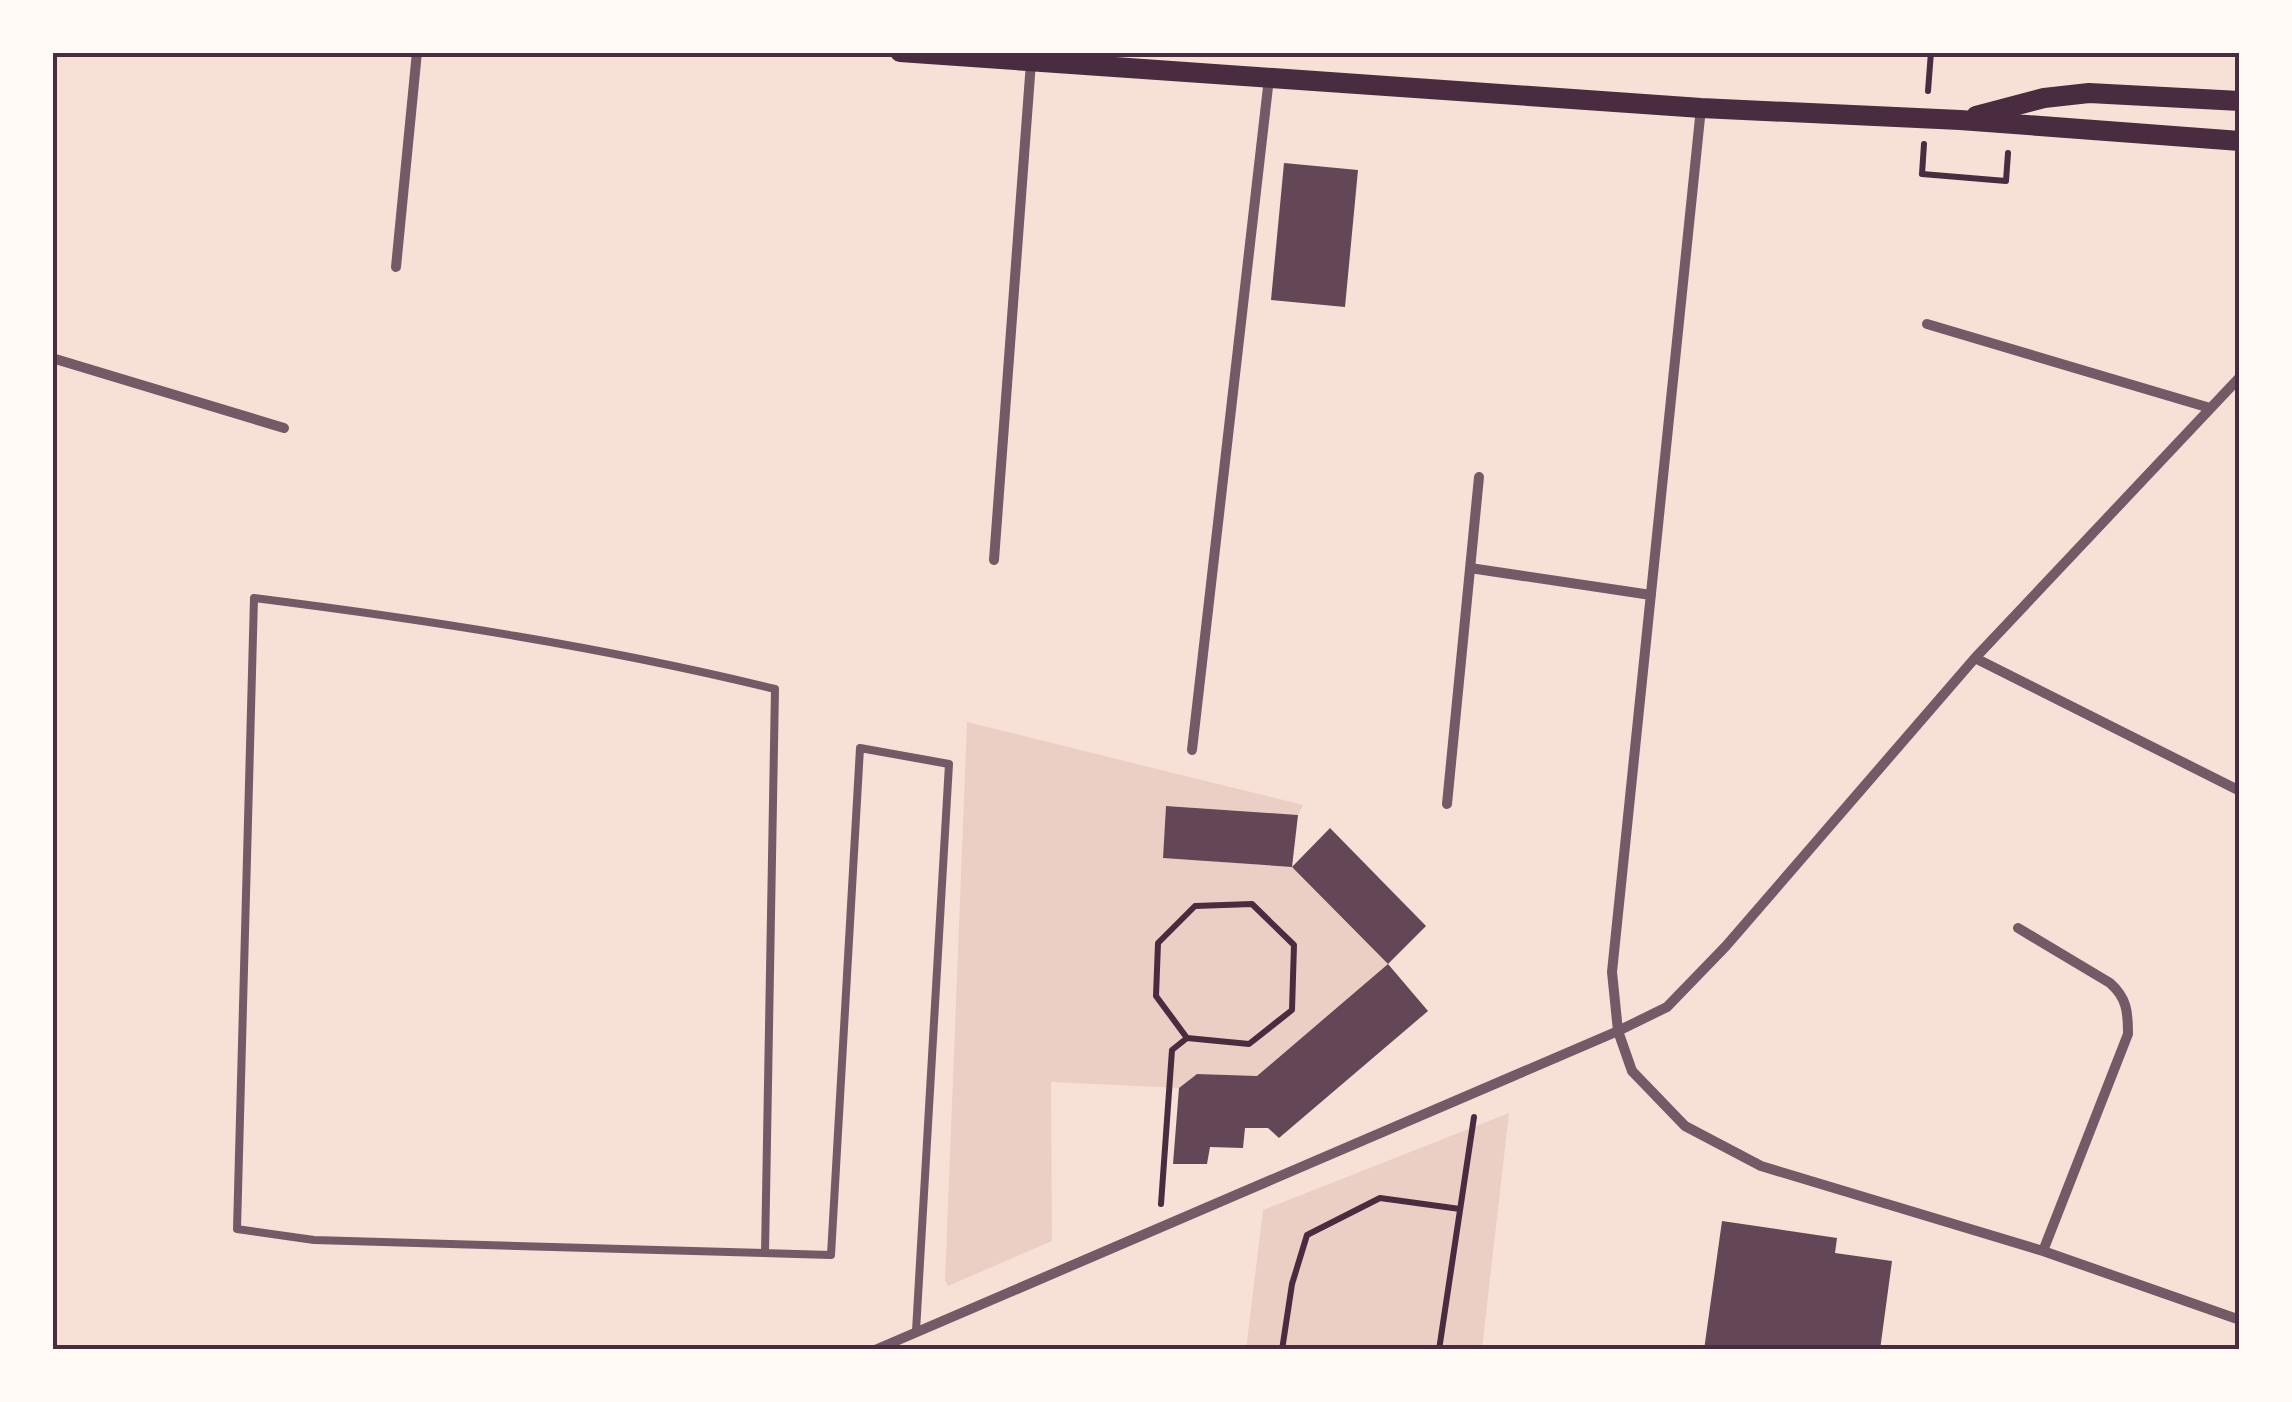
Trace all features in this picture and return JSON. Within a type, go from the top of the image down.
[{"type":"main road","points":[[900,52],[2240,141]]},
{"type":"main road","points":[[1960,120],[2044,98],[2089,93],[2240,101]]},
{"type":"street","points":[[396,267],[417,52]]},
{"type":"street","points":[[994,560],[1031,62]]},
{"type":"street","points":[[1192,750],[1269,78]]},
{"type":"street","points":[[1700,108],[1613,964],[1618,1031],[1632,1071],[1685,1126],[1761,1166],[2043,1251],[2240,1320]]},
{"type":"street","points":[[1928,324],[2210,408]]},
{"type":"street","points":[[52,358],[284,428]]},
{"type":"street","points":[[875,1350],[1667,1007],[1822,837],[1975,658],[2240,377]]},
{"type":"street","points":[[1447,804],[1479,476]]},
{"type":"street","points":[[1470,568],[1651,595]]},
{"type":"street","points":[[1975,658],[2240,791]]},
{"type":"street","points":[[2018,928],[2110,984],[2123,995],[2128,1014],[2128,1034],[2043,1251]]},
{"type":"lane","points":[[764,1252],[774,689],[518,634],[254,598],[236,1229],[314,1240],[831,1255],[860,748],[949,764],[916,1331]]},
{"type":"path","points":[[1922,174],[2006,180]]},
{"type":"path","points":[[1160,1227],[1172,1050],[1187,1038],[1250,1044],[1292,1010],[1294,945],[1252,904],[1195,906],[1158,943],[1156,996],[1187,1038]]},
{"type":"path","points":[[1439,1350],[1478,1091]]},
{"type":"path","points":[[1282,1350],[1292,1284],[1307,1236],[1380,1198],[1460,1209]]},
{"type":"shaded area","points":[[967,722],[1303,805],[1298,815],[1166,806],[1163,857],[1292,867],[1388,964],[1257,1076],[1198,1074],[1179,1088],[1051,1082],[1052,1241],[948,1286],[945,1280]]},
{"type":"shaded area","points":[[1509,1113],[1482,1349],[1246,1350],[1263,1210]]},
{"type":"building","points":[[1284,163],[1358,170],[1345,307],[1271,300]]},
{"type":"building","points":[[1166,806],[1298,815],[1292,867],[1163,858]]},
{"type":"building","points":[[1330,828],[1426,926],[1388,964],[1292,867]]},
{"type":"building","points":[[1388,964],[1428,1011],[1279,1138],[1268,1128],[1245,1128],[1243,1148],[1210,1147],[1207,1164],[1173,1164],[1179,1088],[1197,1074],[1257,1076]]},
{"type":"building","points":[[1722,1221],[1837,1238],[1835,1253],[1892,1261],[1880,1350],[1704,1350]]}]
